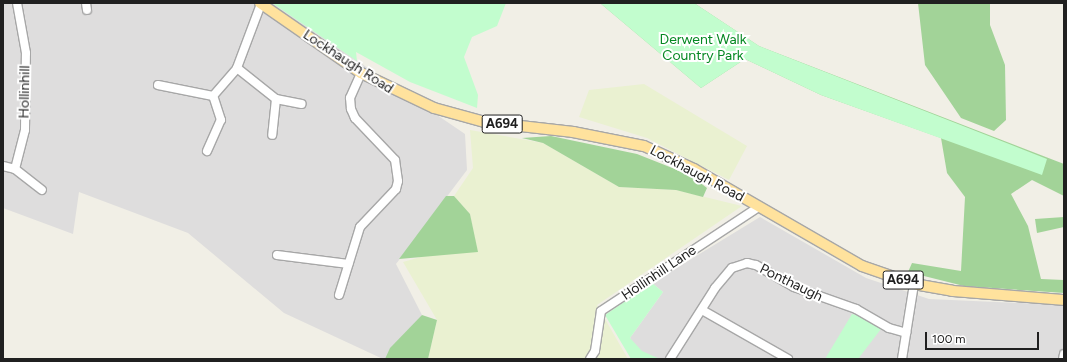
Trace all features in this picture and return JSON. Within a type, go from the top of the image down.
[{"type":"main road","name":"Lockhaugh Road","points":[[261,3],[361,72],[434,108],[485,122],[573,132],[644,146],[694,169],[759,206]]},
{"type":"main road","name":"A694","points":[[759,206],[862,266],[914,284],[952,291],[1064,300]]},
{"type":"street","name":"Hollinhill","points":[[15,169],[25,130],[26,61],[17,3]]},
{"type":"street","points":[[214,96],[236,68],[261,3]]},
{"type":"street","points":[[236,68],[276,99],[302,104]]},
{"type":"street","points":[[339,295],[360,227],[396,189],[399,173],[395,160],[355,118],[351,109],[352,92],[361,72]]},
{"type":"street","points":[[158,85],[214,96]]},
{"type":"street","points":[[207,152],[221,120],[214,96]]},
{"type":"street","points":[[272,134],[276,99]]},
{"type":"street","points":[[3,166],[15,169],[42,190]]},
{"type":"street","name":"Hollinhill Lane","points":[[590,359],[595,351],[601,311],[759,206]]},
{"type":"street","points":[[277,255],[348,264]]},
{"type":"street","name":"Ponthaugh","points":[[670,359],[732,268],[747,263],[756,265],[794,287],[856,309],[889,328],[906,333]]},
{"type":"street","points":[[902,359],[914,284]]},
{"type":"street","points":[[702,310],[788,359]]},
{"type":"street","points":[[1063,359],[1064,354]]},
{"type":"shaded area","points":[[3,3],[272,3],[465,134],[467,170],[396,264],[422,315],[394,359],[383,359],[284,313],[188,233],[79,192],[73,234],[3,208]]},
{"type":"shaded area","points":[[760,217],[866,278],[929,299],[1064,305],[1064,359],[641,359],[630,338],[663,292],[652,283]]},
{"type":"green space","points":[[272,3],[506,3],[497,26],[472,37],[464,57],[478,95],[477,108],[410,82],[356,52],[357,61]]},
{"type":"green space","points":[[600,3],[694,3],[759,46],[1064,164],[1064,196],[1032,180],[1011,194],[1028,226],[1041,279],[1064,280],[1064,293],[964,286],[908,272],[912,263],[961,271],[965,197],[947,173],[941,138],[821,95],[745,59],[701,88]]},
{"type":"green space","name":"Derwent Walk Country Park","points":[[600,3],[694,3],[759,46],[1047,159],[1042,175],[821,95],[745,59],[701,88]]},
{"type":"green space","points":[[918,3],[990,3],[990,25],[1005,65],[1006,120],[994,131],[961,118],[925,65]]},
{"type":"green space","points":[[644,84],[747,146],[729,180],[647,138],[579,117],[589,90]]},
{"type":"green space","points":[[470,130],[543,143],[619,187],[676,190],[742,206],[597,305],[628,359],[428,359],[437,320],[403,262],[435,253],[477,251],[470,214],[454,196],[473,168]]},
{"type":"green space","points":[[551,136],[637,154],[690,175],[707,188],[703,197],[676,190],[619,187],[543,143],[522,138]]},
{"type":"green space","points":[[446,196],[454,196],[470,214],[478,252],[399,259]]},
{"type":"green space","points":[[1064,217],[1064,227],[1037,233],[1035,219]]},
{"type":"green space","points":[[652,283],[663,292],[630,338],[642,351],[660,359],[631,359],[605,315]]},
{"type":"green space","points":[[852,314],[868,319],[881,329],[858,359],[825,359]]},
{"type":"green space","points":[[422,315],[437,320],[428,359],[385,359],[390,348]]}]
